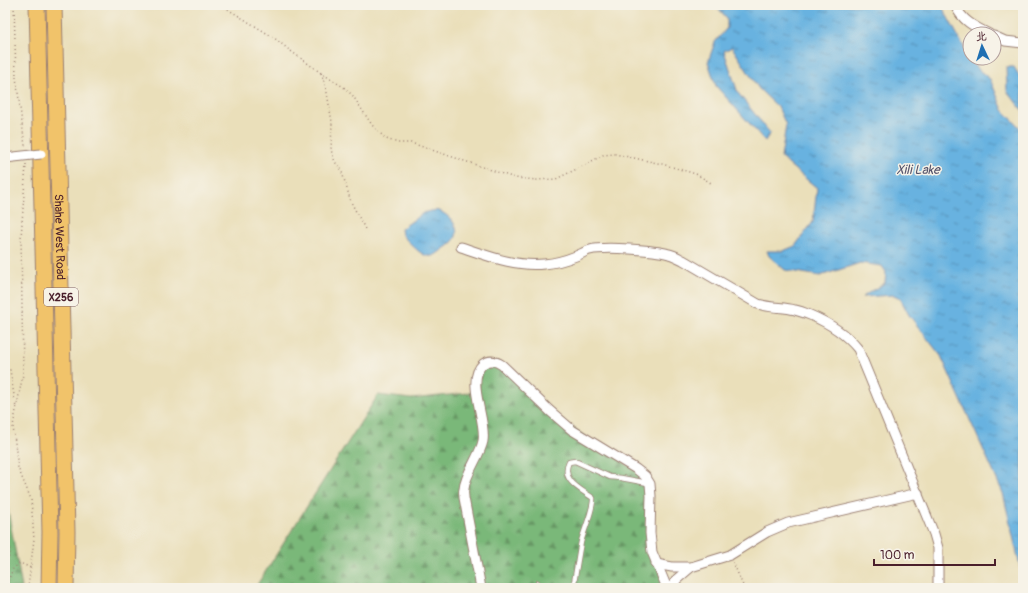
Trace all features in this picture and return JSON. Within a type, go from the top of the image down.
[{"type":"main road","name":"Shahe West Road","points":[[37,5],[34,155],[50,532],[49,588]]},
{"type":"main road","name":"Shahe West Road","points":[[54,5],[67,532],[66,588]]},
{"type":"street","points":[[956,5],[965,20],[973,26]]},
{"type":"street","points":[[1002,40],[1023,43]]},
{"type":"street","points":[[5,158],[34,155]]},
{"type":"street","points":[[461,247],[516,264],[530,265],[559,261],[600,248],[670,254],[683,260],[758,304],[768,307],[796,310],[826,322],[842,333],[852,341],[858,349],[918,493],[938,548],[938,588]]},
{"type":"street","points":[[481,588],[464,488],[483,441],[484,428],[476,392],[477,375],[480,367],[486,361],[496,361],[572,430],[645,476],[650,484],[650,533],[652,552],[667,588]]},
{"type":"street","points":[[656,564],[672,567],[691,567],[730,555],[767,532],[788,523],[918,493]]},
{"type":"street","points":[[672,588],[677,579],[691,567]]},
{"type":"lane","points":[[573,588],[581,542],[589,513],[594,505],[593,498],[574,485],[566,474],[565,469],[569,462],[575,461],[610,477],[650,484]]},
{"type":"path","points":[[14,5],[16,77],[34,155],[21,238],[23,374],[13,426],[18,468],[31,499],[34,539],[28,588]]},
{"type":"path","points":[[222,5],[273,37],[321,73],[346,88],[372,125],[386,139],[398,143],[411,143],[515,178],[537,180],[556,179],[603,155],[615,154],[662,164],[696,174],[711,182]]},
{"type":"path","points":[[321,73],[326,87],[332,122],[331,150],[335,162],[342,169],[351,202],[365,229]]},
{"type":"path","points":[[5,279],[8,317],[5,336]]},
{"type":"path","points":[[5,377],[10,370],[16,409]]},
{"type":"path","points":[[5,550],[9,544],[10,554],[5,570]]},
{"type":"path","points":[[730,555],[744,588]]},
{"type":"path","points":[[5,588],[13,569],[20,563],[31,568]]},
{"type":"green space","points":[[495,363],[549,412],[635,470],[648,484],[648,533],[665,588],[255,588],[378,395],[411,399],[478,392],[481,368]]},
{"type":"green space","points":[[5,494],[22,588],[5,588]]},
{"type":"water","name":"Xili Lake","points":[[715,5],[941,5],[962,43],[962,66],[974,66],[990,79],[1003,110],[1023,131],[1023,579],[1003,493],[941,356],[909,315],[900,298],[894,295],[862,297],[885,283],[886,272],[882,266],[860,263],[820,276],[785,270],[769,256],[767,251],[783,251],[795,246],[813,222],[817,188],[781,158],[786,125],[778,107],[759,89],[732,47],[724,51],[738,93],[770,133],[765,141],[716,86],[708,62],[715,42],[727,28],[727,18]]},
{"type":"water","points":[[1006,67],[1014,67],[1023,82],[1023,111],[1007,91]]},
{"type":"water","points":[[438,211],[443,213],[451,219],[457,231],[454,240],[451,243],[434,255],[430,256],[421,253],[414,247],[402,235],[401,229],[423,213]]}]
